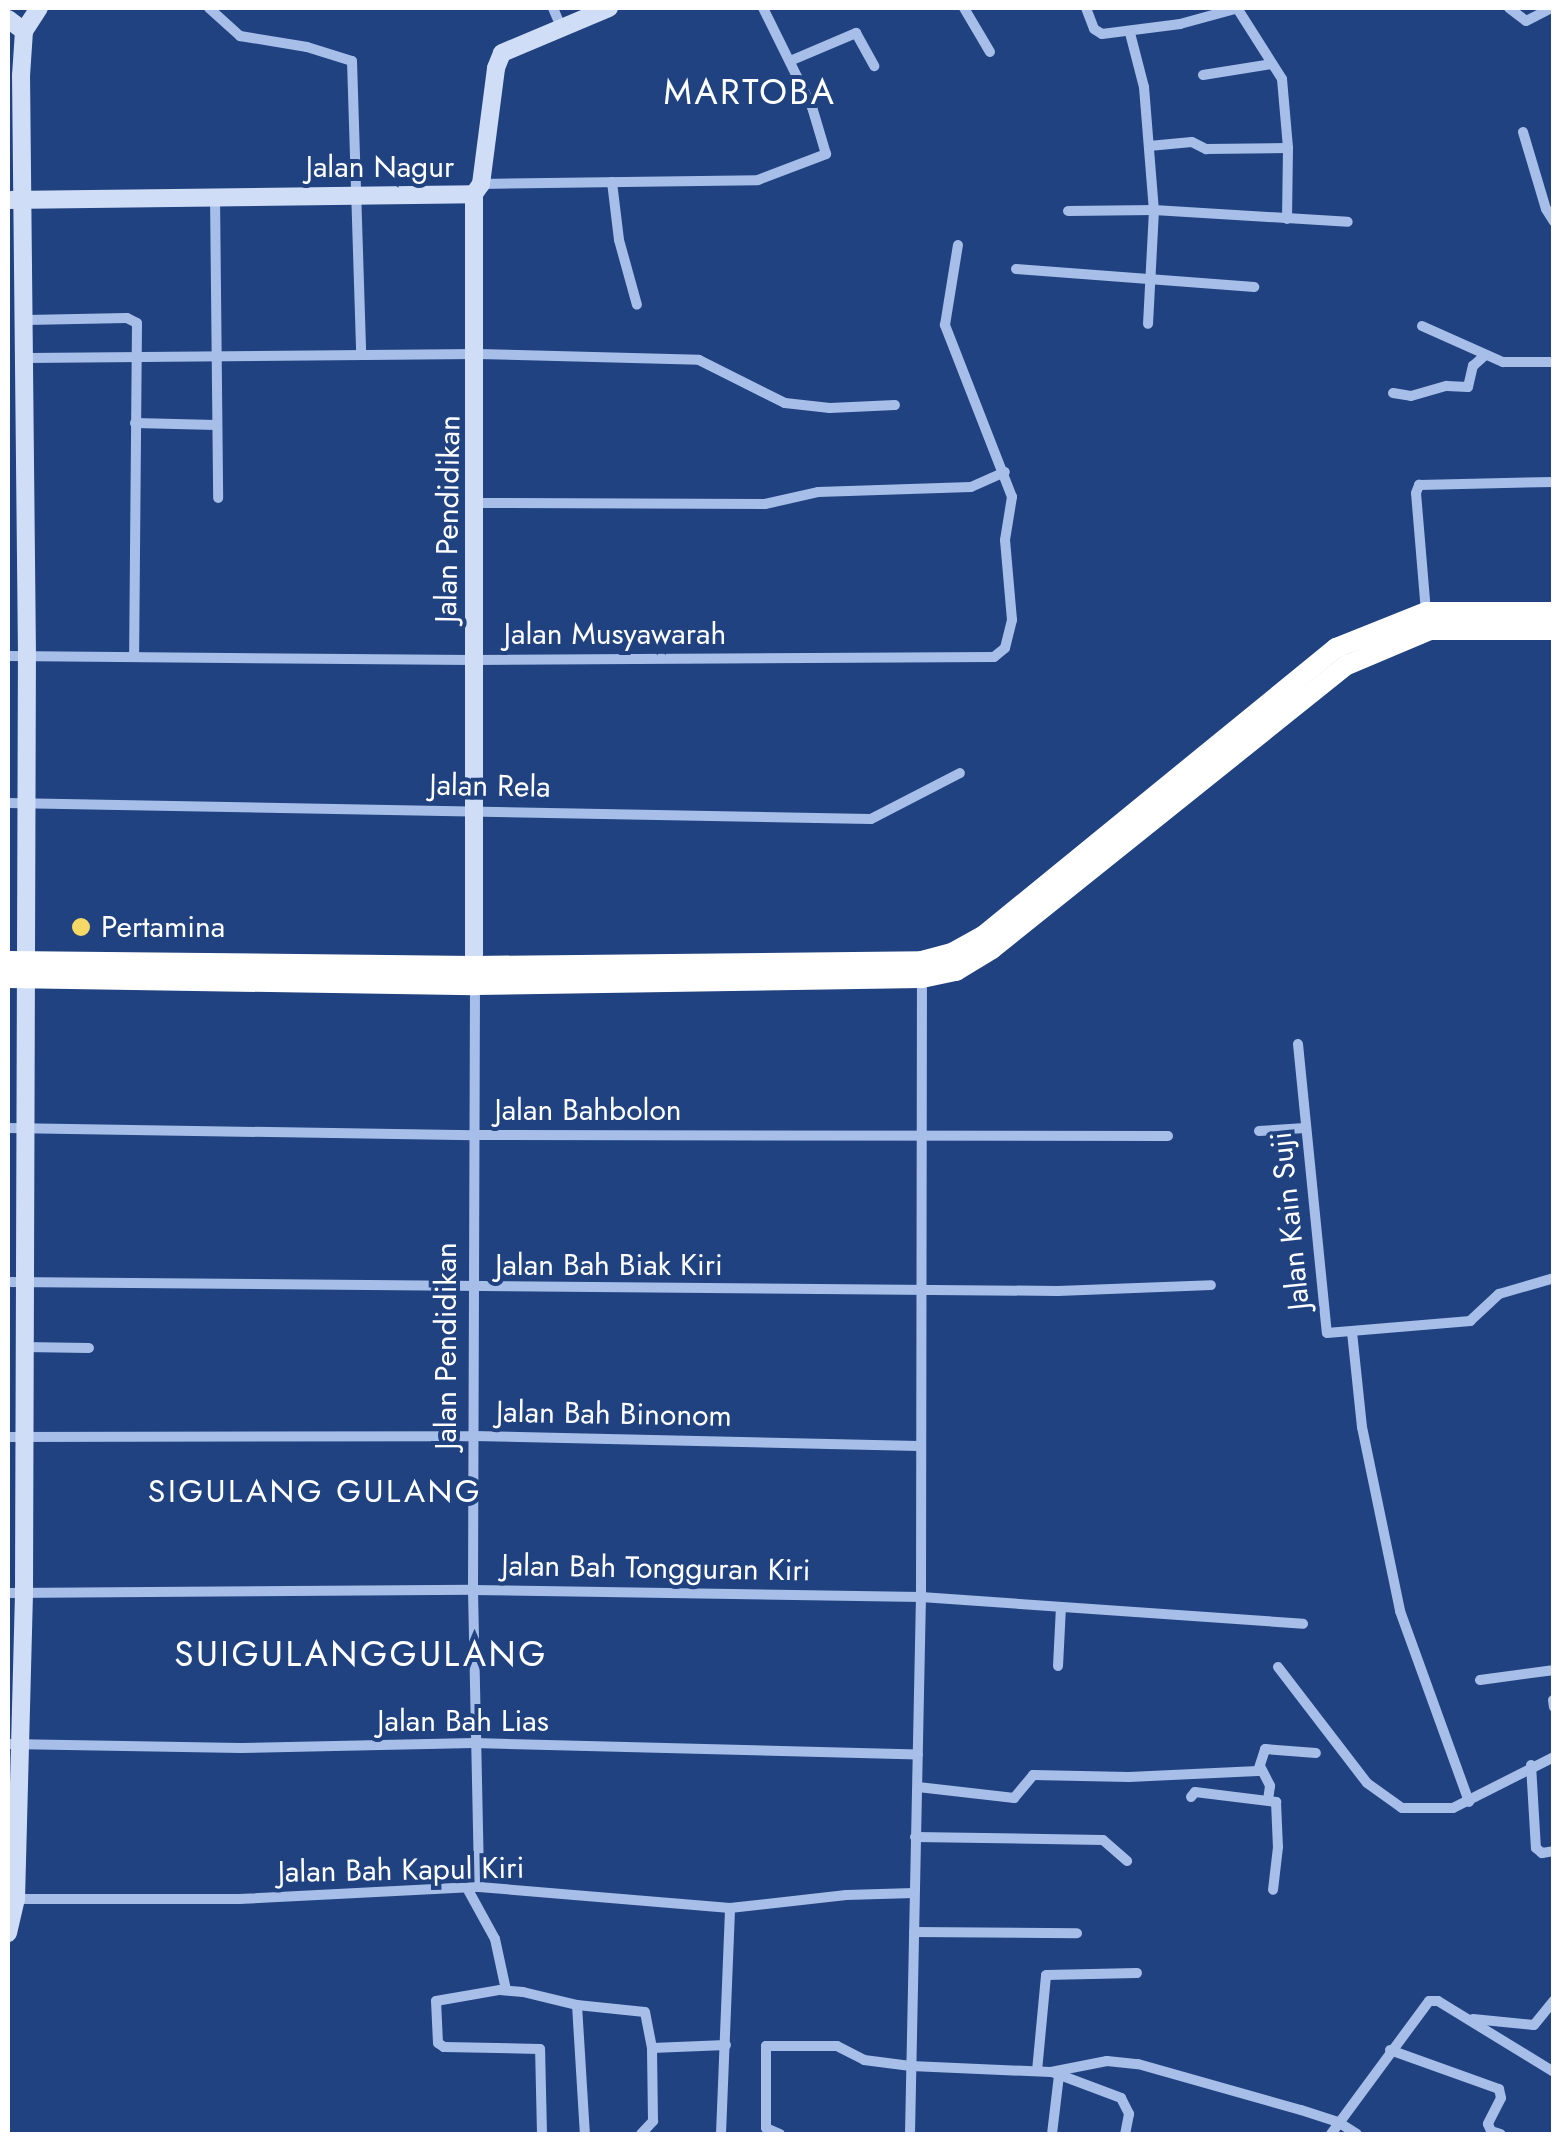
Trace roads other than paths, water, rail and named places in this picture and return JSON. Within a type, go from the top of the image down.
[{"type":"highway","points":[[922,970],[983,936],[1336,648],[1426,612],[1554,612]]},
{"type":"highway","points":[[16,969],[474,975],[956,971],[992,949],[1347,664],[1430,630],[1554,630]]},
{"type":"main road","points":[[8,1934],[12,1899],[16,1437],[24,1346],[16,1282],[16,803],[27,656],[27,358],[16,200],[24,31],[39,8]]},
{"type":"main road","name":"Jalan Nagur","points":[[16,200],[355,195],[478,189],[499,59],[508,48],[609,8]]},
{"type":"main road","points":[[8,19],[24,31]]},
{"type":"main road","name":"Jalan Pendidikan","points":[[474,975],[478,189]]},
{"type":"street","points":[[209,8],[240,36],[351,58],[361,354]]},
{"type":"street","points":[[553,8],[562,27]]},
{"type":"street","points":[[478,189],[758,180],[826,154],[814,112],[763,8]]},
{"type":"street","points":[[964,8],[990,52]]},
{"type":"street","points":[[1086,8],[1097,33],[1130,34],[1237,8],[1282,79],[1288,148],[1287,218]]},
{"type":"street","points":[[1509,8],[1526,21],[1552,8]]},
{"type":"street","points":[[790,62],[856,34],[874,66]]},
{"type":"street","points":[[1130,34],[1144,87],[1154,210],[1148,324]]},
{"type":"street","points":[[1203,75],[1272,64]]},
{"type":"street","points":[[1524,132],[1546,209],[1554,222]]},
{"type":"street","points":[[1149,146],[1192,142],[1206,149],[1288,148]]},
{"type":"street","points":[[612,182],[619,240],[637,305]]},
{"type":"street","points":[[214,195],[218,498]]},
{"type":"street","points":[[1068,211],[1154,210],[1348,222]]},
{"type":"street","points":[[476,502],[765,504],[818,492],[971,487],[1005,472],[945,325],[958,245]]},
{"type":"street","points":[[1016,269],[1254,286]]},
{"type":"street","points":[[26,320],[132,320],[139,330],[134,423],[134,655]]},
{"type":"street","points":[[1422,326],[1504,362],[1554,362]]},
{"type":"street","points":[[27,358],[477,354],[701,360],[785,403],[830,408],[895,404]]},
{"type":"street","points":[[1393,393],[1410,396],[1447,386],[1468,387],[1473,366],[1484,356]]},
{"type":"street","points":[[134,423],[216,425]]},
{"type":"street","name":"Jalan Musyawarah","points":[[8,656],[474,660],[983,658],[1002,653],[1012,620],[1005,540],[1012,497],[1005,472]]},
{"type":"street","points":[[1426,612],[1416,493],[1420,484],[1554,482]]},
{"type":"street","name":"Jalan Rela","points":[[16,803],[871,819],[960,772]]},
{"type":"street","points":[[910,2134],[920,1597],[922,970]]},
{"type":"street","name":"Jalan Pendidikan","points":[[473,1888],[474,975]]},
{"type":"street","name":"Jalan Kain Suji","points":[[1298,1044],[1325,1331],[1470,1321],[1500,1294],[1554,1278]]},
{"type":"street","name":"Jalan Bahbolon","points":[[16,1128],[474,1135],[920,1132],[1168,1136]]},
{"type":"street","points":[[1260,1130],[1306,1128]]},
{"type":"street","name":"Jalan Bah Biak Kiri","points":[[16,1282],[472,1290],[1058,1291],[1211,1285]]},
{"type":"street","points":[[1352,1332],[1365,1444],[1400,1611],[1470,1802]]},
{"type":"street","points":[[24,1346],[89,1348]]},
{"type":"street","name":"Jalan Bah Binonom","points":[[16,1437],[473,1436],[919,1446]]},
{"type":"street","name":"Jalan Bah Tongguran Kiri","points":[[16,1593],[473,1590],[920,1597],[1303,1624]]},
{"type":"street","points":[[1058,1666],[1061,1607]]},
{"type":"street","points":[[1278,1666],[1367,1783],[1393,1804],[1436,1811],[1470,1802],[1531,1765],[1554,1757]]},
{"type":"street","points":[[1480,1680],[1554,1670]]},
{"type":"street","name":"Jalan Bah Lias","points":[[14,1744],[241,1748],[474,1743],[918,1755]]},
{"type":"street","points":[[1268,1800],[1270,1786],[1261,1768],[1265,1749],[1316,1752]]},
{"type":"street","points":[[1531,1765],[1536,1848],[1554,1850]]},
{"type":"street","points":[[918,1787],[1014,1798],[1033,1775],[1129,1778],[1261,1768]]},
{"type":"street","points":[[1191,1797],[1195,1792],[1268,1800],[1277,1806],[1273,1890]]},
{"type":"street","points":[[915,1837],[1103,1840],[1127,1861]]},
{"type":"street","points":[[473,1888],[495,1939],[506,1990]]},
{"type":"street","name":"Jalan Bah Kapul Kiri","points":[[12,1899],[240,1899],[473,1888],[730,1908],[846,1895],[914,1893]]},
{"type":"street","points":[[721,2134],[730,1908]]},
{"type":"street","points":[[914,1932],[1077,1932]]},
{"type":"street","points":[[1036,2071],[1046,1976],[1136,1973]]},
{"type":"street","points":[[542,2134],[540,2049],[444,2047],[438,2042],[436,2001],[506,1990],[577,2005],[645,2012],[652,2048],[653,2121],[641,2134]]},
{"type":"street","points":[[1468,2019],[1534,2026],[1554,2000]]},
{"type":"street","points":[[1331,2134],[1426,2002],[1438,2001],[1554,2072]]},
{"type":"street","points":[[577,2005],[586,2134]]},
{"type":"street","points":[[652,2048],[726,2045]]},
{"type":"street","points":[[780,2134],[768,2133],[766,2128],[766,2046],[838,2046],[864,2060],[1056,2074],[1126,2103],[1125,2134]]},
{"type":"street","points":[[1390,2050],[1500,2089],[1488,2124],[1490,2131],[1500,2134]]},
{"type":"street","points":[[1056,2074],[1106,2061],[1138,2064],[1277,2102],[1338,2122],[1357,2134]]},
{"type":"street","points":[[1052,2134],[1056,2074]]},
{"type":"place","name":"Pertamina","points":[[81,927]]},
{"type":"district","name":"MARTOBA","points":[[750,92]]},
{"type":"district","name":"SIGULANG GULANG","points":[[315,1491]]},
{"type":"district","name":"SUIGULANGGULANG","points":[[361,1654]]}]
